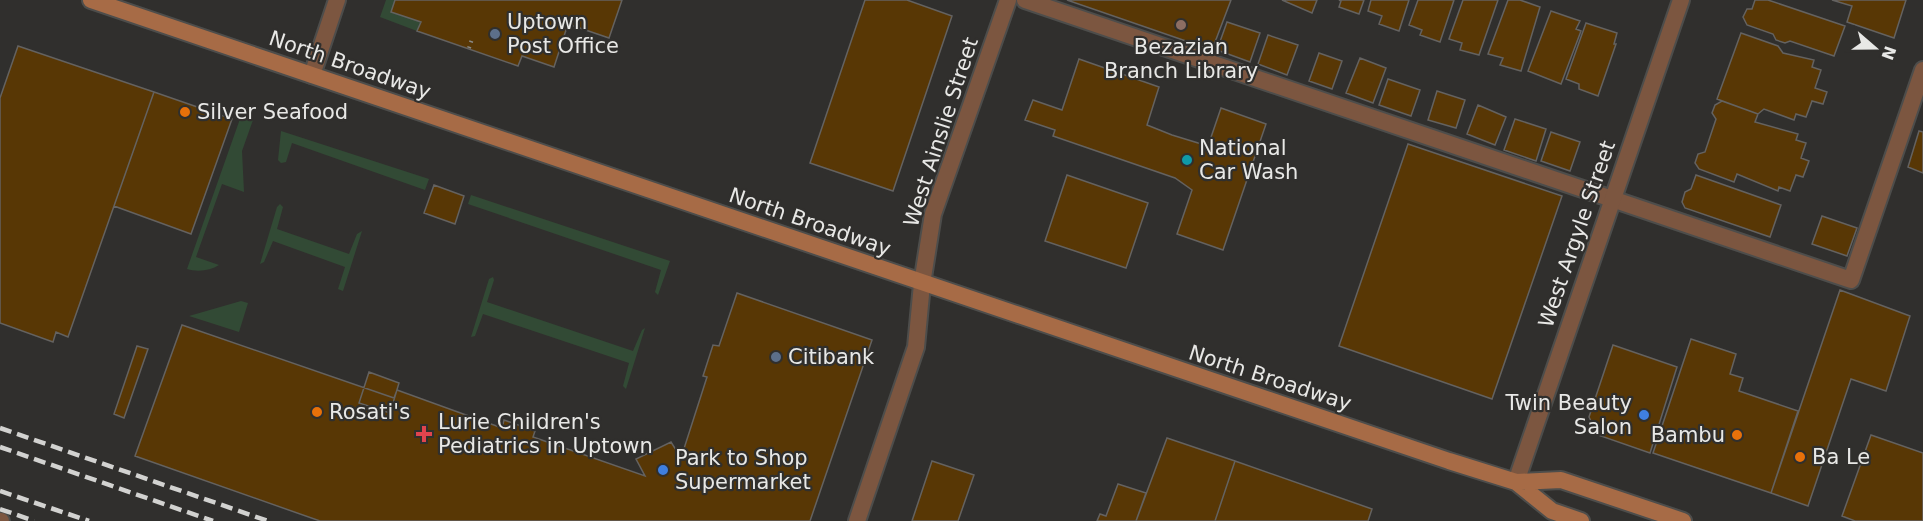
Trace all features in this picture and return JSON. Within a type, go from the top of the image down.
[{"type":"main road","name":"North Broadway","points":[[91,0],[922,284],[1516,482],[1552,511],[1581,521]]},
{"type":"main road","name":"North Broadway","points":[[1516,482],[1562,480],[1683,521]]},
{"type":"street","points":[[312,75],[337,0]]},
{"type":"street","name":"West Ainslie Street","points":[[857,521],[916,347],[922,284],[933,214],[1008,0]]},
{"type":"street","points":[[1025,0],[1851,280],[1923,70]]},
{"type":"street","name":"West Argyle Street","points":[[1516,482],[1680,0]]},
{"type":"path","points":[[469,48],[472,39]]},
{"type":"green space","points":[[386,0],[395,0],[391,12],[421,22],[417,31],[380,17]]},
{"type":"green space","points":[[241,116],[253,120],[242,151],[244,192],[222,184],[196,257],[219,265],[212,269],[187,269]]},
{"type":"green space","points":[[281,131],[429,179],[425,190],[292,143],[286,162],[281,163],[278,160]]},
{"type":"green space","points":[[471,195],[670,261],[658,295],[655,292],[661,270],[468,204]]},
{"type":"green space","points":[[280,204],[283,207],[277,229],[349,254],[357,234],[362,231],[343,291],[338,289],[345,267],[273,241],[264,262],[260,264],[277,207]]},
{"type":"green space","points":[[493,277],[487,302],[633,351],[645,328],[626,389],[623,386],[629,363],[483,314],[475,336],[471,337],[489,279]]},
{"type":"green space","points":[[241,301],[248,303],[239,332],[189,316]]},
{"type":"building","name":"Uptown Post Office","points":[[395,0],[622,0],[609,38],[568,24],[554,67],[522,56],[518,66],[417,31],[421,22],[391,12]]},
{"type":"building","points":[[865,0],[907,0],[952,16],[893,191],[810,163]]},
{"type":"building","name":"Bezazian Branch Library","points":[[1067,0],[1231,0],[1212,50]]},
{"type":"building","points":[[1282,0],[1317,0],[1312,13]]},
{"type":"building","points":[[1339,0],[1364,0],[1359,14],[1339,7],[1341,1]]},
{"type":"building","points":[[1371,0],[1409,0],[1399,31],[1379,24],[1382,16],[1368,11]]},
{"type":"building","points":[[1418,0],[1454,0],[1440,42],[1420,35],[1422,30],[1409,25]]},
{"type":"building","points":[[1463,0],[1498,0],[1479,55],[1460,50],[1462,43],[1449,39]]},
{"type":"building","points":[[1508,0],[1520,0],[1540,7],[1521,71],[1500,65],[1503,58],[1488,54]]},
{"type":"building","points":[[1755,0],[1768,0],[1845,26],[1834,56],[1790,41],[1785,43],[1776,40],[1773,34],[1747,25],[1743,17],[1747,9],[1752,9]]},
{"type":"building","points":[[1832,0],[1906,0],[1894,38],[1847,22],[1852,6]]},
{"type":"building","points":[[1551,11],[1580,21],[1576,29],[1581,31],[1561,84],[1528,71]]},
{"type":"building","points":[[1227,22],[1260,33],[1250,62],[1217,50]]},
{"type":"building","points":[[1586,23],[1617,33],[1614,44],[1616,44],[1598,96],[1579,89],[1579,84],[1566,79]]},
{"type":"building","points":[[1741,33],[1778,46],[1783,53],[1814,60],[1812,67],[1821,70],[1815,88],[1827,92],[1823,104],[1812,101],[1806,117],[1796,114],[1794,120],[1764,109],[1758,114],[1717,99]]},
{"type":"building","points":[[1268,35],[1298,45],[1287,75],[1258,64]]},
{"type":"building","points":[[18,46],[154,92],[68,337],[56,332],[53,342],[0,323],[0,98]]},
{"type":"building","points":[[1319,53],[1342,61],[1332,89],[1309,81]]},
{"type":"building","points":[[1360,58],[1386,68],[1373,103],[1346,93]]},
{"type":"building","name":"National Car Wash","points":[[1079,59],[1159,87],[1147,125],[1172,135],[1208,146],[1221,108],[1266,124],[1223,250],[1177,234],[1192,190],[1175,178],[1053,136],[1055,130],[1025,120],[1033,100],[1062,110]]},
{"type":"building","points":[[1388,79],[1420,90],[1411,116],[1379,105]]},
{"type":"building","points":[[1437,91],[1465,100],[1456,128],[1428,120]]},
{"type":"building","points":[[154,92],[232,119],[191,234],[114,206]]},
{"type":"building","points":[[1722,101],[1758,114],[1755,122],[1798,134],[1796,140],[1806,143],[1801,158],[1809,161],[1803,177],[1796,175],[1790,191],[1779,187],[1778,191],[1737,174],[1734,182],[1699,169],[1695,163],[1698,154],[1705,152],[1716,119],[1712,113],[1715,105]]},
{"type":"building","points":[[1478,105],[1506,117],[1495,145],[1467,134]]},
{"type":"building","points":[[1515,119],[1546,129],[1536,161],[1504,150]]},
{"type":"building","points":[[1919,131],[1923,132],[1923,173],[1908,167]]},
{"type":"building","points":[[1551,132],[1580,142],[1570,171],[1541,161]]},
{"type":"building","points":[[1408,144],[1562,196],[1492,399],[1339,346]]},
{"type":"building","name":"National Car Wash","points":[[1067,175],[1148,203],[1126,268],[1045,241]]},
{"type":"building","points":[[1696,175],[1781,205],[1770,237],[1685,208],[1682,202],[1685,192],[1691,189]]},
{"type":"building","points":[[434,185],[464,196],[455,224],[424,213]]},
{"type":"building","points":[[1822,216],[1857,228],[1847,256],[1812,244]]},
{"type":"building","points":[[1840,290],[1910,316],[1886,391],[1851,379],[1808,506],[1771,493]]},
{"type":"building","points":[[737,293],[872,340],[810,521],[320,521],[135,456],[182,325],[394,398],[397,390],[502,428],[504,420],[535,431],[533,437],[645,476],[636,459],[671,442],[681,458],[707,377],[703,376],[713,345],[719,346]]},
{"type":"building","points":[[1691,339],[1736,354],[1730,374],[1743,378],[1739,391],[1798,411],[1771,493],[1653,453]]},
{"type":"building","points":[[1613,345],[1677,367],[1650,453],[1598,435],[1589,417]]},
{"type":"building","points":[[137,346],[148,349],[124,418],[114,414]]},
{"type":"building","points":[[369,372],[399,383],[390,413],[359,403]]},
{"type":"building","points":[[1871,435],[1923,453],[1923,521],[1855,521],[1842,516]]},
{"type":"building","points":[[1167,438],[1235,461],[1215,521],[1136,521]]},
{"type":"building","points":[[932,461],[974,475],[958,521],[912,521]]},
{"type":"building","points":[[1235,461],[1372,509],[1368,521],[1215,521]]},
{"type":"building","points":[[1118,484],[1146,493],[1136,521],[1097,521],[1100,514],[1106,516]]},
{"type":"railway","points":[[0,428],[268,521]]},
{"type":"railway","points":[[0,447],[213,521]]},
{"type":"railway","points":[[0,491],[89,521]]},
{"type":"railway","points":[[0,509],[34,521]]},
{"type":"place","name":"Bezazian Branch Library","points":[[1181,25]]},
{"type":"place","name":"Uptown Post Office","points":[[495,34]]},
{"type":"place","name":"Silver Seafood","points":[[185,112]]},
{"type":"place","name":"National Car Wash","points":[[1187,160]]},
{"type":"place","name":"Citibank","points":[[776,357]]},
{"type":"place","name":"Rosati's","points":[[317,412]]},
{"type":"place","name":"Twin Beauty Salon","points":[[1644,415]]},
{"type":"place","name":"Lurie Children's Pediatrics in Uptown","points":[[424,434]]},
{"type":"place","name":"Bambu","points":[[1737,435]]},
{"type":"place","name":"Ba Le","points":[[1800,457]]},
{"type":"place","name":"Park to Shop Supermarket","points":[[663,470]]}]
